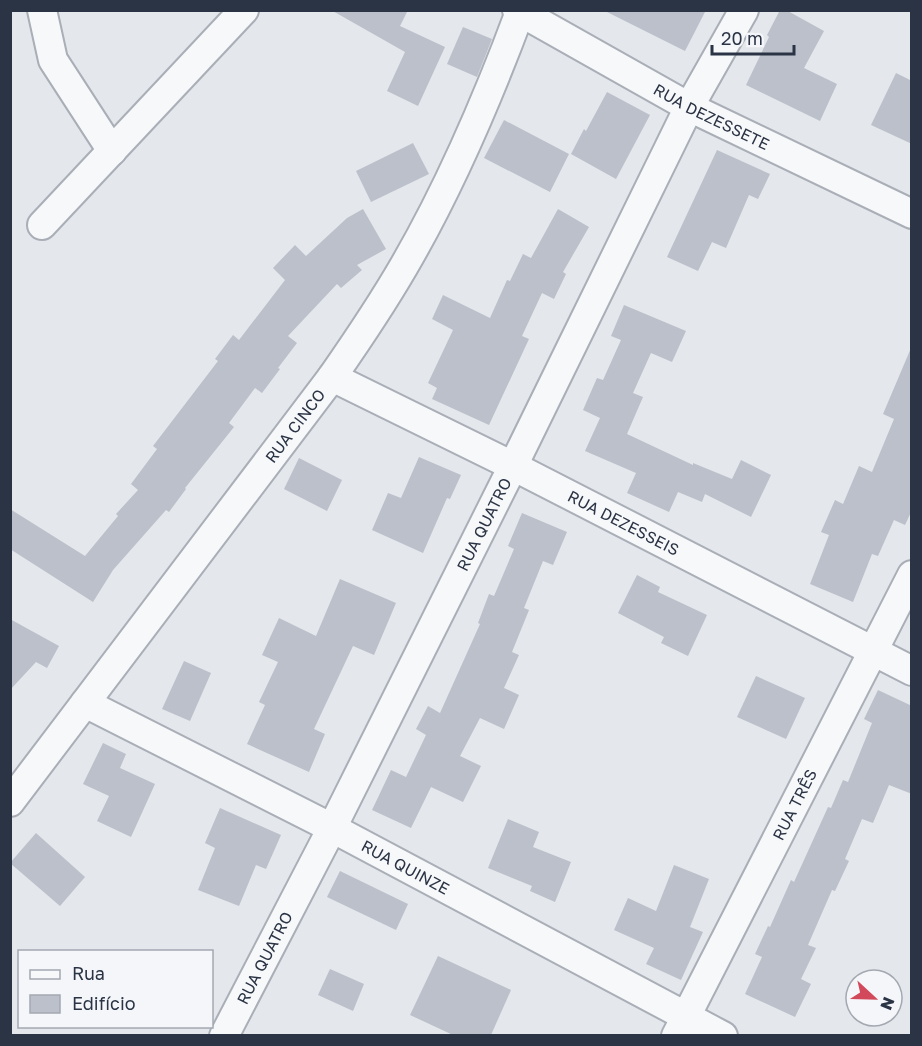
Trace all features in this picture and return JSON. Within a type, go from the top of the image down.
[{"type":"street","points":[[42,10],[53,60],[112,151]]},
{"type":"street","points":[[42,225],[244,10]]},
{"type":"street","name":"RUA QUATRO","points":[[224,1035],[332,828],[689,107],[744,10]]},
{"type":"street","name":"RUA DEZESSETE","points":[[519,11],[689,107],[912,214]]},
{"type":"street","name":"RUA CINCO","points":[[10,802],[332,377],[372,319],[405,263],[450,176],[496,78],[519,11]]},
{"type":"street","name":"RUA DEZESSEIS","points":[[332,377],[513,466],[912,671]]},
{"type":"street","name":"RUA TRÊS","points":[[681,1026],[912,575]]},
{"type":"street","name":"RUA QUINZE","points":[[85,703],[332,828],[681,1026],[723,1035]]},
{"type":"building","points":[[331,10],[408,10],[400,26],[445,47],[418,106],[387,91],[405,52]]},
{"type":"building","points":[[603,10],[706,10],[685,51]]},
{"type":"building","points":[[780,10],[786,10],[824,31],[804,68],[837,84],[820,121],[746,85]]},
{"type":"building","points":[[463,27],[492,39],[477,77],[447,64]]},
{"type":"building","points":[[896,73],[912,81],[912,144],[871,125]]},
{"type":"building","points":[[607,92],[650,115],[616,179],[571,154]]},
{"type":"building","points":[[504,120],[569,154],[550,192],[484,158]]},
{"type":"building","points":[[413,143],[429,174],[371,202],[356,171]]},
{"type":"building","points":[[717,150],[770,174],[758,199],[749,195],[726,248],[712,242],[698,271],[667,257]]},
{"type":"building","points":[[363,209],[386,249],[357,265],[362,270],[341,288],[337,284],[288,336],[297,343],[278,368],[280,369],[262,393],[255,388],[229,423],[234,427],[185,488],[169,512],[166,510],[113,570],[93,602],[10,549],[10,509],[85,556],[118,516],[116,514],[138,490],[131,484],[157,449],[153,446],[218,361],[215,359],[233,335],[239,340],[285,280],[273,268],[295,245],[306,256],[347,218]]},
{"type":"building","points":[[558,209],[589,227],[563,272],[566,274],[554,299],[542,293],[522,336],[529,339],[489,425],[432,399],[437,388],[428,383],[453,330],[432,319],[443,295],[490,318],[507,280],[510,281],[523,254],[531,258]]},
{"type":"building","points":[[624,305],[686,331],[672,362],[651,353],[633,393],[643,397],[627,434],[693,465],[693,463],[732,479],[741,460],[771,475],[751,517],[705,494],[702,502],[678,492],[669,512],[627,493],[636,473],[585,451],[600,418],[583,410],[597,378],[603,380],[621,340],[611,336]]},
{"type":"building","points":[[911,348],[912,510],[905,525],[894,520],[878,556],[872,554],[853,602],[810,584],[829,535],[821,532],[835,500],[843,504],[859,466],[872,472],[894,419],[883,414]]},
{"type":"building","points":[[419,457],[461,475],[450,499],[447,498],[423,553],[372,530],[388,493],[401,498]]},
{"type":"building","points":[[299,458],[342,480],[327,511],[284,489]]},
{"type":"building","points":[[522,513],[567,532],[553,565],[543,561],[524,608],[529,610],[512,652],[519,655],[504,688],[519,695],[504,729],[480,718],[460,756],[481,766],[463,802],[431,787],[411,828],[372,810],[391,770],[406,777],[426,735],[416,729],[428,706],[440,713],[480,624],[478,623],[489,594],[494,596],[514,549],[508,546]]},
{"type":"building","points":[[637,575],[660,587],[658,592],[707,615],[688,656],[661,643],[664,637],[618,613]]},
{"type":"building","points":[[340,579],[396,603],[374,655],[353,646],[314,729],[325,734],[309,772],[247,744],[265,705],[259,702],[278,662],[262,655],[279,618],[316,636]]},
{"type":"building","points":[[10,619],[59,646],[47,668],[36,662],[10,690]]},
{"type":"building","points":[[184,661],[211,673],[190,721],[162,709]]},
{"type":"building","points":[[756,676],[805,698],[786,739],[737,717]]},
{"type":"building","points":[[878,690],[912,706],[912,794],[889,785],[873,823],[862,819],[845,859],[849,861],[835,891],[832,890],[808,945],[816,948],[801,979],[811,984],[795,1017],[745,994],[762,957],[755,954],[791,880],[794,882],[828,807],[831,808],[843,780],[848,782],[872,723],[864,719]]},
{"type":"building","points":[[103,743],[126,754],[120,768],[155,784],[131,837],[97,821],[109,796],[83,784]]},
{"type":"building","points":[[220,808],[281,835],[266,869],[256,865],[239,906],[198,890],[215,848],[205,843]]},
{"type":"building","points":[[508,819],[539,832],[533,847],[571,862],[555,902],[530,891],[532,886],[488,868]]},
{"type":"building","points":[[36,833],[85,877],[60,906],[10,863]]},
{"type":"building","points":[[674,865],[709,879],[690,927],[703,932],[681,980],[646,964],[654,948],[614,930],[628,898],[656,911]]},
{"type":"building","points":[[340,871],[408,904],[396,930],[327,897]]},
{"type":"building","points":[[438,956],[511,990],[491,1035],[453,1035],[410,1015]]},
{"type":"building","points":[[330,969],[364,984],[353,1011],[318,995]]}]
